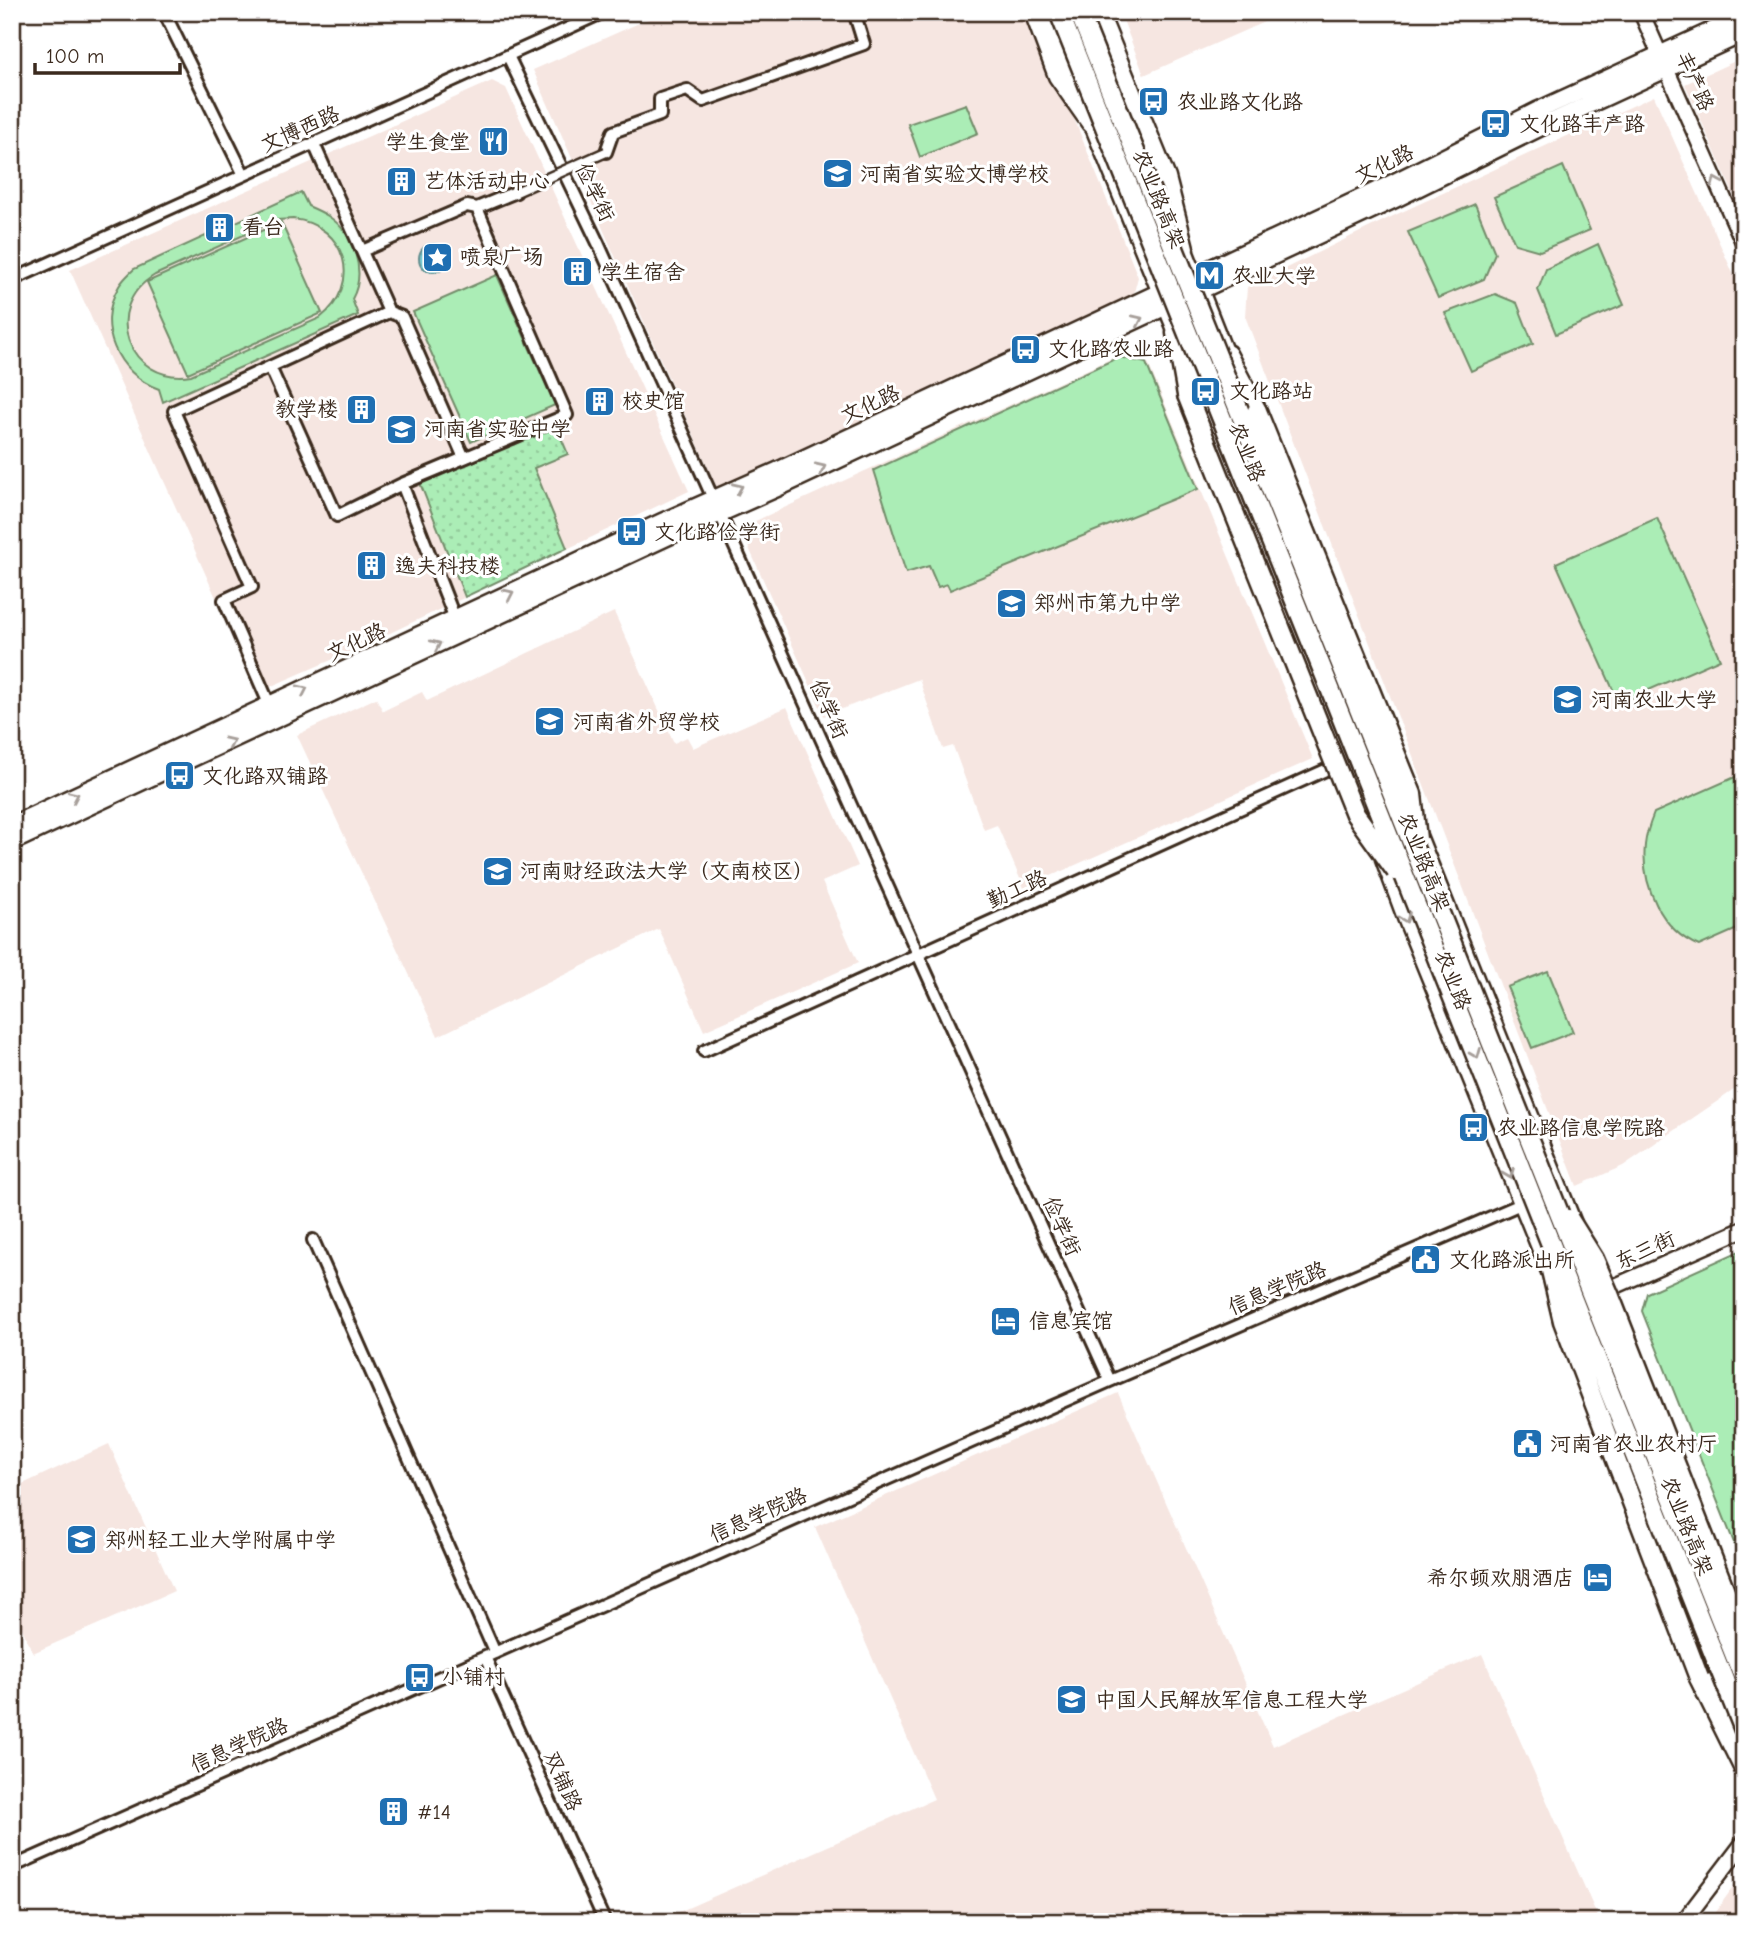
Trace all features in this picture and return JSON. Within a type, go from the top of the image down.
[{"type":"highway","points":[[1034,12],[1058,76],[1091,123]]},
{"type":"highway","name":"农业路高架","points":[[1059,12],[1744,1730]]},
{"type":"highway","name":"农业路高架","points":[[1079,12],[1744,1679]]},
{"type":"highway","points":[[1098,12],[1166,178],[1184,248]]},
{"type":"highway","points":[[1176,333],[1187,395],[1355,814],[1413,895]]},
{"type":"highway","points":[[1227,354],[1257,411],[1412,794],[1420,863]]},
{"type":"highway","points":[[1551,1194],[1584,1240],[1609,1294],[1744,1639]]},
{"type":"highway","points":[[1539,1214],[1563,1321],[1699,1678],[1744,1769]]},
{"type":"main road","name":"文化路","points":[[12,842],[717,506],[1162,299],[1395,199],[1545,125],[1744,16]]},
{"type":"main road","name":"文化路","points":[[1663,61],[1744,33]]},
{"type":"main road","name":"文化路","points":[[12,825],[455,619],[717,506]]},
{"type":"street","points":[[164,12],[244,175]]},
{"type":"street","name":"文博西路","points":[[12,280],[604,12]]},
{"type":"street","points":[[362,251],[467,206],[477,208],[606,152],[613,132],[660,115],[660,99],[687,90],[703,101],[864,44],[854,12]]},
{"type":"street","name":"农业路","points":[[1046,12],[1259,537],[1405,918],[1744,1769]]},
{"type":"street","name":"农业路","points":[[1091,12],[1744,1653]]},
{"type":"street","name":"丰产路","points":[[1642,12],[1744,244]]},
{"type":"street","name":"俭学街","points":[[508,56],[599,245],[1110,1381]]},
{"type":"street","points":[[314,144],[389,312],[402,317],[464,458]]},
{"type":"street","points":[[270,367],[337,516],[402,484],[567,415],[477,208]]},
{"type":"street","points":[[270,706],[224,600],[252,587],[174,411],[389,312]]},
{"type":"street","points":[[402,484],[455,619]]},
{"type":"street","name":"勤工路","points":[[704,1051],[1346,761]]},
{"type":"street","name":"信息学院路","points":[[12,1867],[1110,1381],[1521,1204]]},
{"type":"street","name":"东三街","points":[[1563,1310],[1744,1229]]},
{"type":"street","name":"双铺路","points":[[313,1240],[605,1922]]},
{"type":"street","points":[[1683,1922],[1744,1842]]},
{"type":"shaded area","name":"河南省实验文博学校","points":[[664,12],[1031,12],[1138,277],[1133,296],[718,490],[533,70]]},
{"type":"shaded area","points":[[1120,12],[1287,12],[1144,75]]},
{"type":"shaded area","points":[[1744,57],[1744,218],[1685,84]]},
{"type":"shaded area","name":"河南省实验中学","points":[[492,81],[506,88],[689,491],[352,651],[258,692],[70,270]]},
{"type":"shaded area","name":"河南农业大学","points":[[1654,96],[1744,298],[1744,1083],[1623,1166],[1577,1186],[1245,316],[1247,287],[1393,216]]},
{"type":"shaded area","name":"郑州市第九中学","points":[[1119,355],[1148,363],[1313,759],[1024,888],[997,825],[984,830],[953,746],[943,749],[919,679],[824,716],[740,528]]},
{"type":"shaded area","points":[[614,612],[674,743],[687,737],[693,748],[787,707],[858,866],[822,882],[858,963],[704,1031],[659,929],[438,1036],[297,735],[376,698],[383,711],[422,692],[427,701]]},
{"type":"shaded area","name":"中国人民解放军信息工程大学","points":[[1118,1393],[1273,1746],[1482,1654],[1600,1922],[656,1922],[934,1799],[815,1527]]},
{"type":"shaded area","name":"郑州轻工业大学附属中学","points":[[109,1444],[174,1591],[33,1653],[12,1606],[12,1489]]},
{"type":"shaded area","points":[[1744,1872],[1744,1922],[1708,1922]]},
{"type":"green space","points":[[966,104],[978,133],[920,157],[908,124]]},
{"type":"green space","points":[[1563,166],[1590,230],[1540,251],[1515,244],[1494,197]]},
{"type":"green space","points":[[301,192],[308,206],[337,223],[351,243],[358,265],[352,299],[358,315],[163,402],[159,389],[144,382],[122,360],[114,347],[110,332],[112,301],[121,283],[134,269]],"holes":[[[293,219],[326,232],[337,244],[343,258],[345,274],[342,289],[333,305],[320,318],[191,375],[169,375],[151,368],[137,356],[129,341],[126,323],[129,306],[138,289],[155,275],[277,220]]]},
{"type":"green space","points":[[1475,204],[1495,253],[1484,279],[1438,298],[1408,232]]},
{"type":"green space","points":[[281,222],[322,313],[188,373],[147,282]]},
{"type":"green space","points":[[1598,244],[1624,305],[1556,334],[1538,290],[1546,269]]},
{"type":"green space","points":[[497,275],[555,405],[471,442],[413,312]]},
{"type":"green space","points":[[1495,294],[1517,303],[1533,344],[1471,371],[1445,313]]},
{"type":"green space","points":[[1119,357],[1146,363],[1198,489],[950,590],[947,584],[938,587],[929,566],[906,573],[874,470]]},
{"type":"green space","points":[[556,426],[568,454],[534,468],[567,548],[465,597],[420,483]]},
{"type":"green space","points":[[1657,518],[1720,659],[1619,703],[1556,563]]},
{"type":"green space","points":[[1744,773],[1744,926],[1699,946],[1674,929],[1656,904],[1646,875],[1647,832],[1654,813]]},
{"type":"green space","points":[[1548,971],[1573,1032],[1532,1048],[1507,987]]},
{"type":"green space","points":[[1744,1249],[1744,1568],[1642,1311],[1647,1293]]},
{"type":"water","points":[[433,244],[443,248],[447,258],[443,268],[433,272],[423,268],[419,258],[423,248]]},
{"type":"place","name":"农业路文化路","points":[[1154,102]]},
{"type":"place","name":"文化路丰产路","points":[[1496,124]]},
{"type":"place","name":"学生食堂","points":[[493,142]]},
{"type":"place","name":"河南省实验文博学校","points":[[837,174]]},
{"type":"place","name":"艺体活动中心","points":[[401,181]]},
{"type":"place","name":"看台","points":[[219,227]]},
{"type":"place","name":"喷泉广场","points":[[437,257]]},
{"type":"place","name":"学生宿舍","points":[[578,272]]},
{"type":"place","name":"农业大学","points":[[1209,276]]},
{"type":"place","name":"文化路农业路","points":[[1025,349]]},
{"type":"place","name":"文化路站","points":[[1206,391]]},
{"type":"place","name":"校史馆","points":[[599,401]]},
{"type":"place","name":"教学楼","points":[[361,409]]},
{"type":"place","name":"河南省实验中学","points":[[401,429]]},
{"type":"place","name":"文化路俭学街","points":[[631,532]]},
{"type":"place","name":"逸夫科技楼","points":[[372,566]]},
{"type":"place","name":"郑州市第九中学","points":[[1011,603]]},
{"type":"place","name":"河南农业大学","points":[[1568,700]]},
{"type":"place","name":"河南省外贸学校","points":[[550,722]]},
{"type":"place","name":"文化路双铺路","points":[[179,776]]},
{"type":"place","name":"河南财经政法大学（文南校区）","points":[[497,871]]},
{"type":"place","name":"农业路信息学院路","points":[[1474,1128]]},
{"type":"place","name":"文化路派出所","points":[[1426,1260]]},
{"type":"place","name":"信息宾馆","points":[[1006,1321]]},
{"type":"place","name":"河南省农业农村厅","points":[[1527,1444]]},
{"type":"place","name":"郑州轻工业大学附属中学","points":[[82,1540]]},
{"type":"place","name":"希尔顿欢朋酒店","points":[[1597,1578]]},
{"type":"place","name":"小铺村","points":[[419,1677]]},
{"type":"place","name":"中国人民解放军信息工程大学","points":[[1072,1700]]},
{"type":"place","name":"#14","points":[[394,1812]]}]
